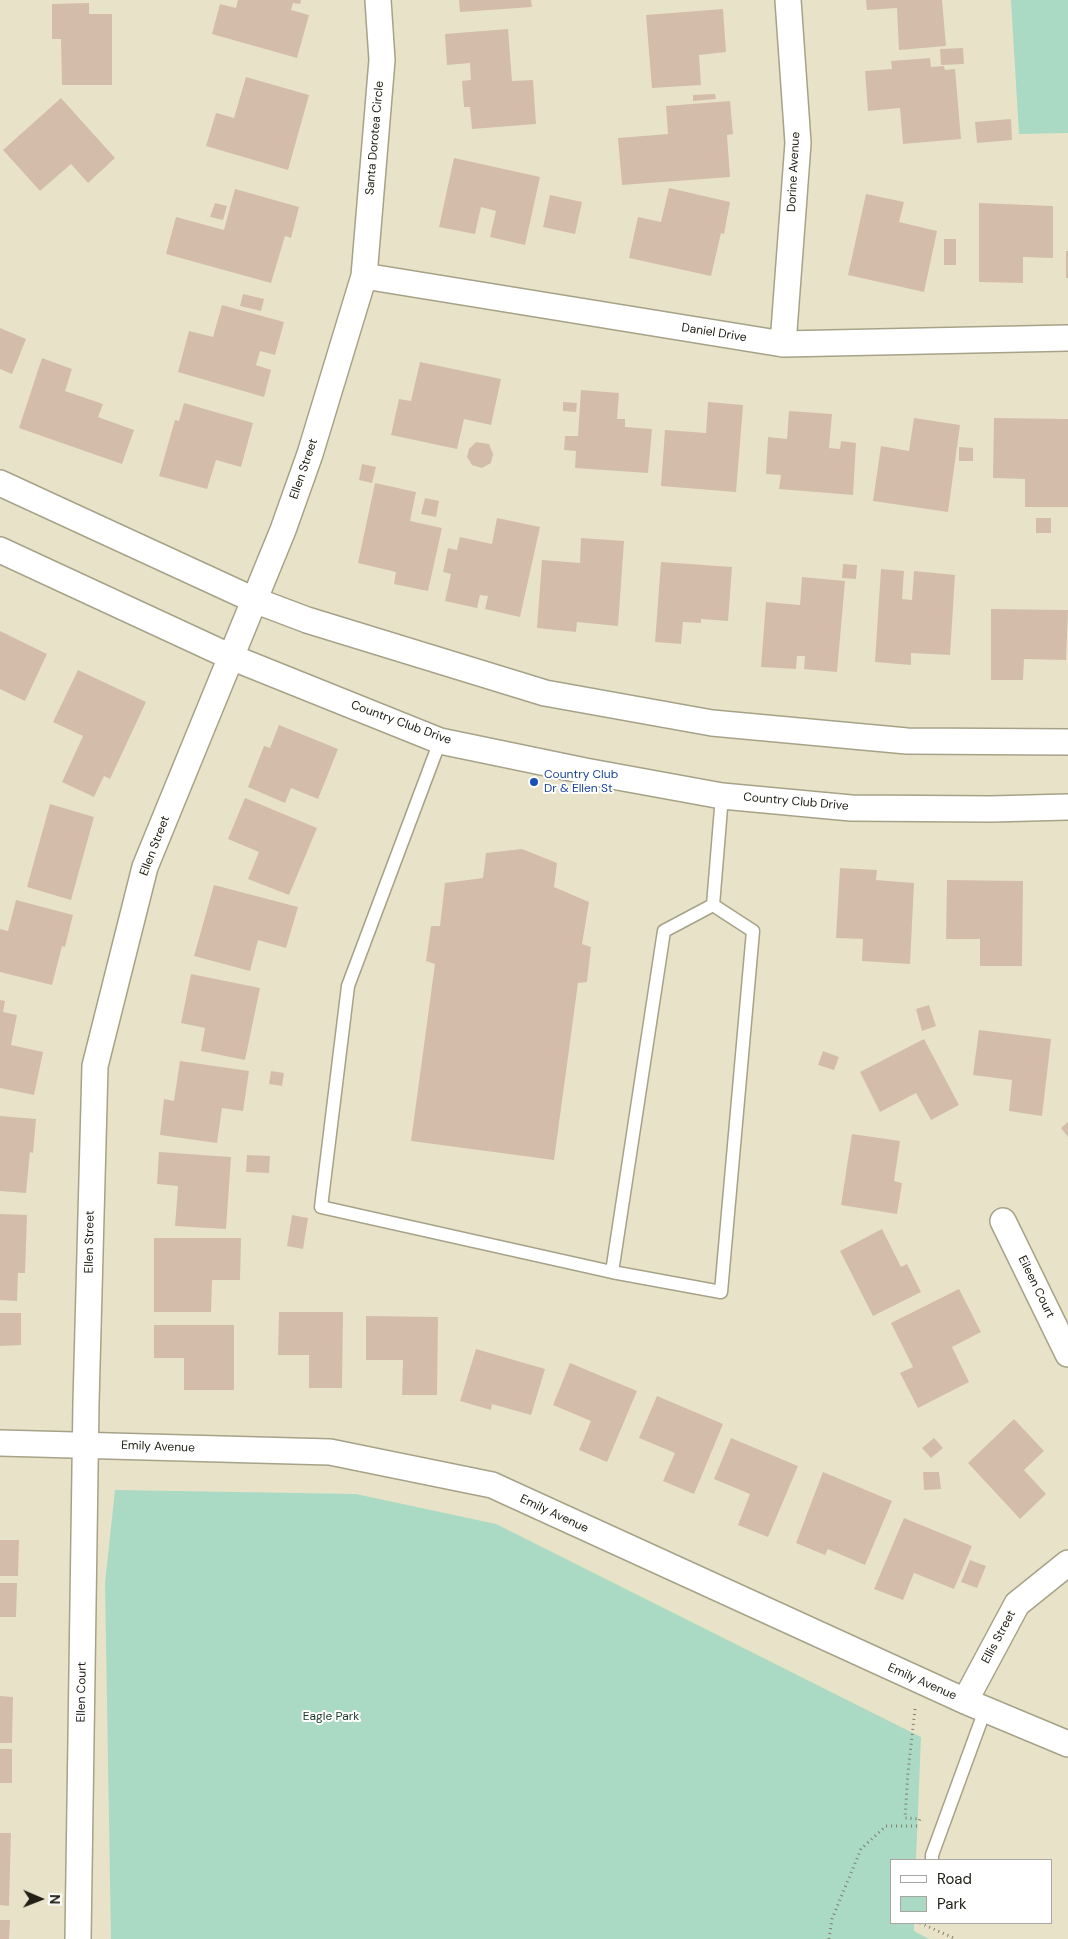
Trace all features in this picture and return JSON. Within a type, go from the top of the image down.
[{"type":"street","name":"Santa Dorotea Circle","points":[[364,276],[382,60],[378,0]]},
{"type":"street","name":"Dorine Avenue","points":[[784,344],[798,143],[788,0]]},
{"type":"street","name":"Daniel Drive","points":[[364,276],[784,344],[1068,338]]},
{"type":"street","name":"Ellen Street","points":[[86,1445],[95,1066],[145,866],[283,530],[310,454],[364,276]]},
{"type":"street","points":[[0,483],[254,600],[307,620],[545,693],[712,723],[907,741],[1068,742]]},
{"type":"street","name":"Country Club Drive","points":[[0,550],[231,658],[440,740],[585,772],[722,796],[851,808],[991,809],[1068,806]]},
{"type":"street","name":"Eileen Court","points":[[1003,1221],[1068,1354]]},
{"type":"street","name":"Emily Avenue","points":[[0,1443],[330,1452],[492,1486],[975,1705],[1068,1744]]},
{"type":"street","name":"Ellen Court","points":[[78,1939],[86,1445]]},
{"type":"street","name":"Ellis Street","points":[[975,1705],[1017,1604],[1068,1563]]},
{"type":"lane","points":[[440,740],[348,986],[320,1207],[612,1272],[721,1292],[753,931],[713,905]]},
{"type":"lane","points":[[713,905],[722,796]]},
{"type":"lane","points":[[612,1272],[664,931],[713,905]]},
{"type":"lane","points":[[932,1859],[975,1705]]},
{"type":"path","points":[[915,1708],[905,1818],[920,1819],[918,1835]]},
{"type":"path","points":[[828,1939],[832,1919],[860,1848],[886,1826],[919,1826]]},
{"type":"path","points":[[922,1924],[956,1939]]},
{"type":"green space","points":[[1011,0],[1068,0],[1068,133],[1019,134]]},
{"type":"green space","name":"Eagle Park","points":[[115,1490],[356,1494],[496,1524],[921,1737],[916,1859],[890,1859],[890,1924],[914,1924],[914,1931],[929,1939],[111,1939],[105,1583]]},
{"type":"building","points":[[238,0],[301,0],[300,4],[293,3],[291,10],[309,15],[297,58],[212,34],[220,4],[236,8]]},
{"type":"building","points":[[459,0],[531,0],[532,7],[460,12]]},
{"type":"building","points":[[866,0],[942,0],[946,46],[899,50],[897,8],[867,10]]},
{"type":"building","points":[[89,3],[89,14],[112,14],[112,85],[62,85],[61,39],[52,39],[52,4]]},
{"type":"building","points":[[723,9],[726,52],[699,55],[701,85],[652,88],[646,15]]},
{"type":"building","points":[[508,29],[512,81],[533,80],[536,124],[472,129],[470,107],[464,107],[462,81],[471,80],[470,63],[447,65],[445,34]]},
{"type":"building","points":[[963,48],[964,64],[941,65],[940,49]]},
{"type":"building","points":[[930,58],[931,67],[944,66],[945,70],[955,69],[961,139],[903,144],[900,108],[868,111],[865,71],[892,69],[891,61]]},
{"type":"building","points":[[246,77],[309,95],[288,170],[206,146],[216,113],[234,118]]},
{"type":"building","points":[[715,94],[716,99],[693,101],[693,95]]},
{"type":"building","points":[[61,98],[115,158],[88,183],[71,164],[40,191],[3,150]]},
{"type":"building","points":[[730,101],[733,134],[727,135],[730,177],[622,185],[618,138],[668,134],[666,106]]},
{"type":"building","points":[[1011,119],[1012,140],[977,143],[975,122]]},
{"type":"building","points":[[454,158],[540,177],[525,245],[490,237],[496,211],[481,207],[475,234],[439,227]]},
{"type":"building","points":[[669,188],[730,202],[724,234],[721,233],[711,276],[629,258],[638,217],[661,222]]},
{"type":"building","points":[[235,189],[299,207],[291,238],[285,236],[271,283],[166,254],[176,217],[224,230]]},
{"type":"building","points":[[866,194],[904,202],[899,222],[937,231],[924,292],[848,275]]},
{"type":"building","points":[[550,195],[582,202],[575,234],[543,227]]},
{"type":"building","points":[[215,203],[227,206],[223,220],[210,217]]},
{"type":"building","points":[[979,203],[1053,206],[1053,258],[1023,257],[1023,283],[979,282]]},
{"type":"building","points":[[944,239],[956,239],[956,265],[944,265]]},
{"type":"building","points":[[1066,251],[1068,251],[1068,278],[1066,278]]},
{"type":"building","points":[[243,294],[264,299],[261,311],[240,306]]},
{"type":"building","points":[[222,305],[284,322],[275,355],[260,351],[256,365],[271,370],[264,397],[178,372],[189,331],[213,337]]},
{"type":"building","points":[[0,328],[26,339],[12,374],[0,369]]},
{"type":"building","points":[[42,358],[72,369],[65,391],[103,404],[98,417],[134,430],[122,464],[19,428]]},
{"type":"building","points":[[420,362],[501,379],[491,425],[464,419],[457,449],[391,435],[399,399],[411,401]]},
{"type":"building","points":[[581,390],[619,393],[617,419],[625,419],[625,427],[652,429],[648,473],[575,468],[576,451],[564,450],[565,436],[578,436]]},
{"type":"building","points":[[563,402],[577,403],[576,412],[563,411]]},
{"type":"building","points":[[708,402],[743,405],[736,492],[661,486],[665,430],[706,433]]},
{"type":"building","points":[[184,403],[253,423],[241,467],[216,460],[207,489],[159,476],[175,420],[179,421]]},
{"type":"building","points":[[789,411],[832,414],[829,448],[840,449],[841,441],[856,443],[853,495],[779,489],[781,475],[766,474],[768,437],[787,439]]},
{"type":"building","points":[[914,418],[960,425],[948,512],[873,501],[881,446],[909,451]]},
{"type":"building","points":[[994,418],[1068,419],[1068,507],[1025,507],[1025,479],[993,478]]},
{"type":"building","points":[[476,442],[489,444],[493,454],[491,463],[482,468],[472,465],[467,457],[469,449]]},
{"type":"building","points":[[959,447],[973,448],[973,461],[959,461]]},
{"type":"building","points":[[362,464],[376,467],[372,483],[359,480]]},
{"type":"building","points":[[375,483],[416,492],[410,521],[442,528],[428,591],[394,584],[396,572],[358,563]]},
{"type":"building","points":[[425,498],[439,501],[436,517],[421,514]]},
{"type":"building","points":[[497,518],[540,527],[520,617],[485,609],[488,596],[480,595],[477,608],[445,601],[451,574],[443,572],[448,548],[457,550],[460,537],[492,544]]},
{"type":"building","points":[[1036,518],[1051,518],[1051,533],[1036,533]]},
{"type":"building","points":[[581,538],[624,541],[618,626],[577,622],[576,632],[537,628],[542,560],[580,563]]},
{"type":"building","points":[[661,562],[732,567],[728,621],[701,619],[701,623],[683,622],[681,644],[655,642]]},
{"type":"building","points":[[843,564],[857,565],[856,579],[842,578]]},
{"type":"building","points":[[881,569],[904,571],[902,599],[912,600],[914,571],[955,575],[950,655],[911,653],[911,665],[875,662]]},
{"type":"building","points":[[802,577],[845,581],[837,672],[804,669],[805,656],[797,656],[796,669],[761,667],[766,602],[800,605]]},
{"type":"building","points":[[991,609],[1068,610],[1066,660],[1024,659],[1023,680],[991,680]]},
{"type":"building","points":[[0,631],[47,654],[25,701],[0,689]]},
{"type":"building","points":[[78,670],[146,702],[110,779],[104,776],[94,797],[62,782],[83,736],[53,722]]},
{"type":"building","points":[[279,725],[338,749],[318,799],[291,788],[285,803],[248,787],[264,746],[270,748]]},
{"type":"building","points":[[245,798],[317,828],[289,895],[248,879],[259,852],[228,839]]},
{"type":"building","points":[[50,804],[94,817],[71,900],[27,887]]},
{"type":"building","points":[[522,849],[557,863],[554,887],[589,902],[582,944],[591,947],[587,982],[578,983],[554,1160],[411,1141],[435,964],[426,961],[431,926],[440,926],[445,883],[483,878],[486,853]]},
{"type":"building","points":[[840,868],[877,870],[876,880],[914,883],[910,964],[862,961],[863,939],[836,938]]},
{"type":"building","points":[[947,880],[1023,881],[1022,966],[980,966],[980,939],[946,939]]},
{"type":"building","points":[[214,885],[298,907],[286,948],[258,940],[250,971],[194,956]]},
{"type":"building","points":[[16,900],[73,915],[65,947],[62,946],[52,985],[0,972],[0,929],[8,931]]},
{"type":"building","points":[[191,974],[260,988],[245,1060],[201,1051],[205,1028],[181,1023]]},
{"type":"building","points":[[0,1000],[5,1001],[3,1012],[17,1015],[11,1045],[43,1052],[34,1095],[0,1088]]},
{"type":"building","points":[[929,1005],[936,1026],[922,1031],[916,1009]]},
{"type":"building","points":[[979,1030],[1051,1039],[1042,1116],[1009,1111],[1012,1080],[973,1075]]},
{"type":"building","points":[[924,1039],[959,1105],[931,1120],[916,1093],[880,1112],[860,1072]]},
{"type":"building","points":[[823,1051],[839,1057],[834,1070],[818,1065]]},
{"type":"building","points":[[180,1061],[249,1071],[243,1111],[222,1108],[217,1143],[160,1135],[164,1099],[174,1101]]},
{"type":"building","points":[[271,1071],[284,1073],[282,1086],[269,1084]]},
{"type":"building","points":[[0,1116],[36,1119],[33,1153],[30,1152],[26,1193],[0,1191]]},
{"type":"building","points":[[1068,1122],[1068,1137],[1061,1128]]},
{"type":"building","points":[[852,1134],[900,1141],[894,1181],[902,1183],[897,1214],[841,1205]]},
{"type":"building","points":[[159,1152],[231,1157],[226,1229],[175,1226],[178,1186],[157,1184]]},
{"type":"building","points":[[247,1155],[270,1156],[269,1173],[246,1172]]},
{"type":"building","points":[[0,1214],[27,1215],[25,1273],[18,1273],[17,1301],[0,1300]]},
{"type":"building","points":[[292,1215],[308,1218],[303,1249],[287,1246]]},
{"type":"building","points":[[882,1229],[901,1267],[907,1264],[921,1292],[873,1316],[840,1251]]},
{"type":"building","points":[[154,1238],[241,1238],[240,1280],[212,1280],[211,1312],[154,1312]]},
{"type":"building","points":[[959,1289],[981,1332],[952,1347],[969,1382],[918,1408],[900,1373],[913,1367],[891,1323]]},
{"type":"building","points":[[279,1312],[343,1312],[342,1388],[309,1388],[309,1355],[278,1355]]},
{"type":"building","points":[[0,1313],[21,1313],[21,1345],[0,1346]]},
{"type":"building","points":[[366,1316],[438,1317],[437,1395],[402,1395],[403,1360],[366,1360]]},
{"type":"building","points":[[154,1325],[234,1325],[234,1390],[184,1390],[184,1358],[154,1358]]},
{"type":"building","points":[[476,1349],[545,1369],[531,1415],[492,1404],[491,1410],[460,1401]]},
{"type":"building","points":[[570,1363],[637,1391],[607,1462],[579,1450],[591,1421],[553,1405]]},
{"type":"building","points":[[657,1396],[723,1424],[694,1494],[663,1481],[675,1453],[639,1438]]},
{"type":"building","points":[[1014,1419],[1044,1451],[1024,1470],[1046,1494],[1020,1519],[968,1463]]},
{"type":"building","points":[[731,1438],[798,1466],[768,1537],[738,1525],[750,1494],[714,1479]]},
{"type":"building","points":[[934,1438],[943,1448],[931,1458],[922,1448]]},
{"type":"building","points":[[823,1472],[892,1501],[865,1565],[828,1549],[825,1555],[796,1543]]},
{"type":"building","points":[[923,1472],[939,1472],[941,1489],[924,1490]]},
{"type":"building","points":[[904,1518],[972,1546],[954,1589],[914,1573],[903,1600],[874,1589]]},
{"type":"building","points":[[0,1540],[19,1540],[18,1576],[0,1576]]},
{"type":"building","points":[[970,1560],[986,1566],[977,1588],[961,1582]]},
{"type":"building","points":[[0,1583],[17,1583],[16,1617],[0,1617]]},
{"type":"building","points":[[0,1696],[13,1697],[12,1743],[0,1743]]},
{"type":"building","points":[[0,1749],[12,1749],[12,1783],[0,1783]]},
{"type":"building","points":[[0,1833],[11,1833],[9,1906],[0,1905]]},
{"type":"building","points":[[0,1920],[10,1920],[9,1939],[0,1939]]},
{"type":"place","name":"Country Club Dr & Ellen St","points":[[534,782]]}]
